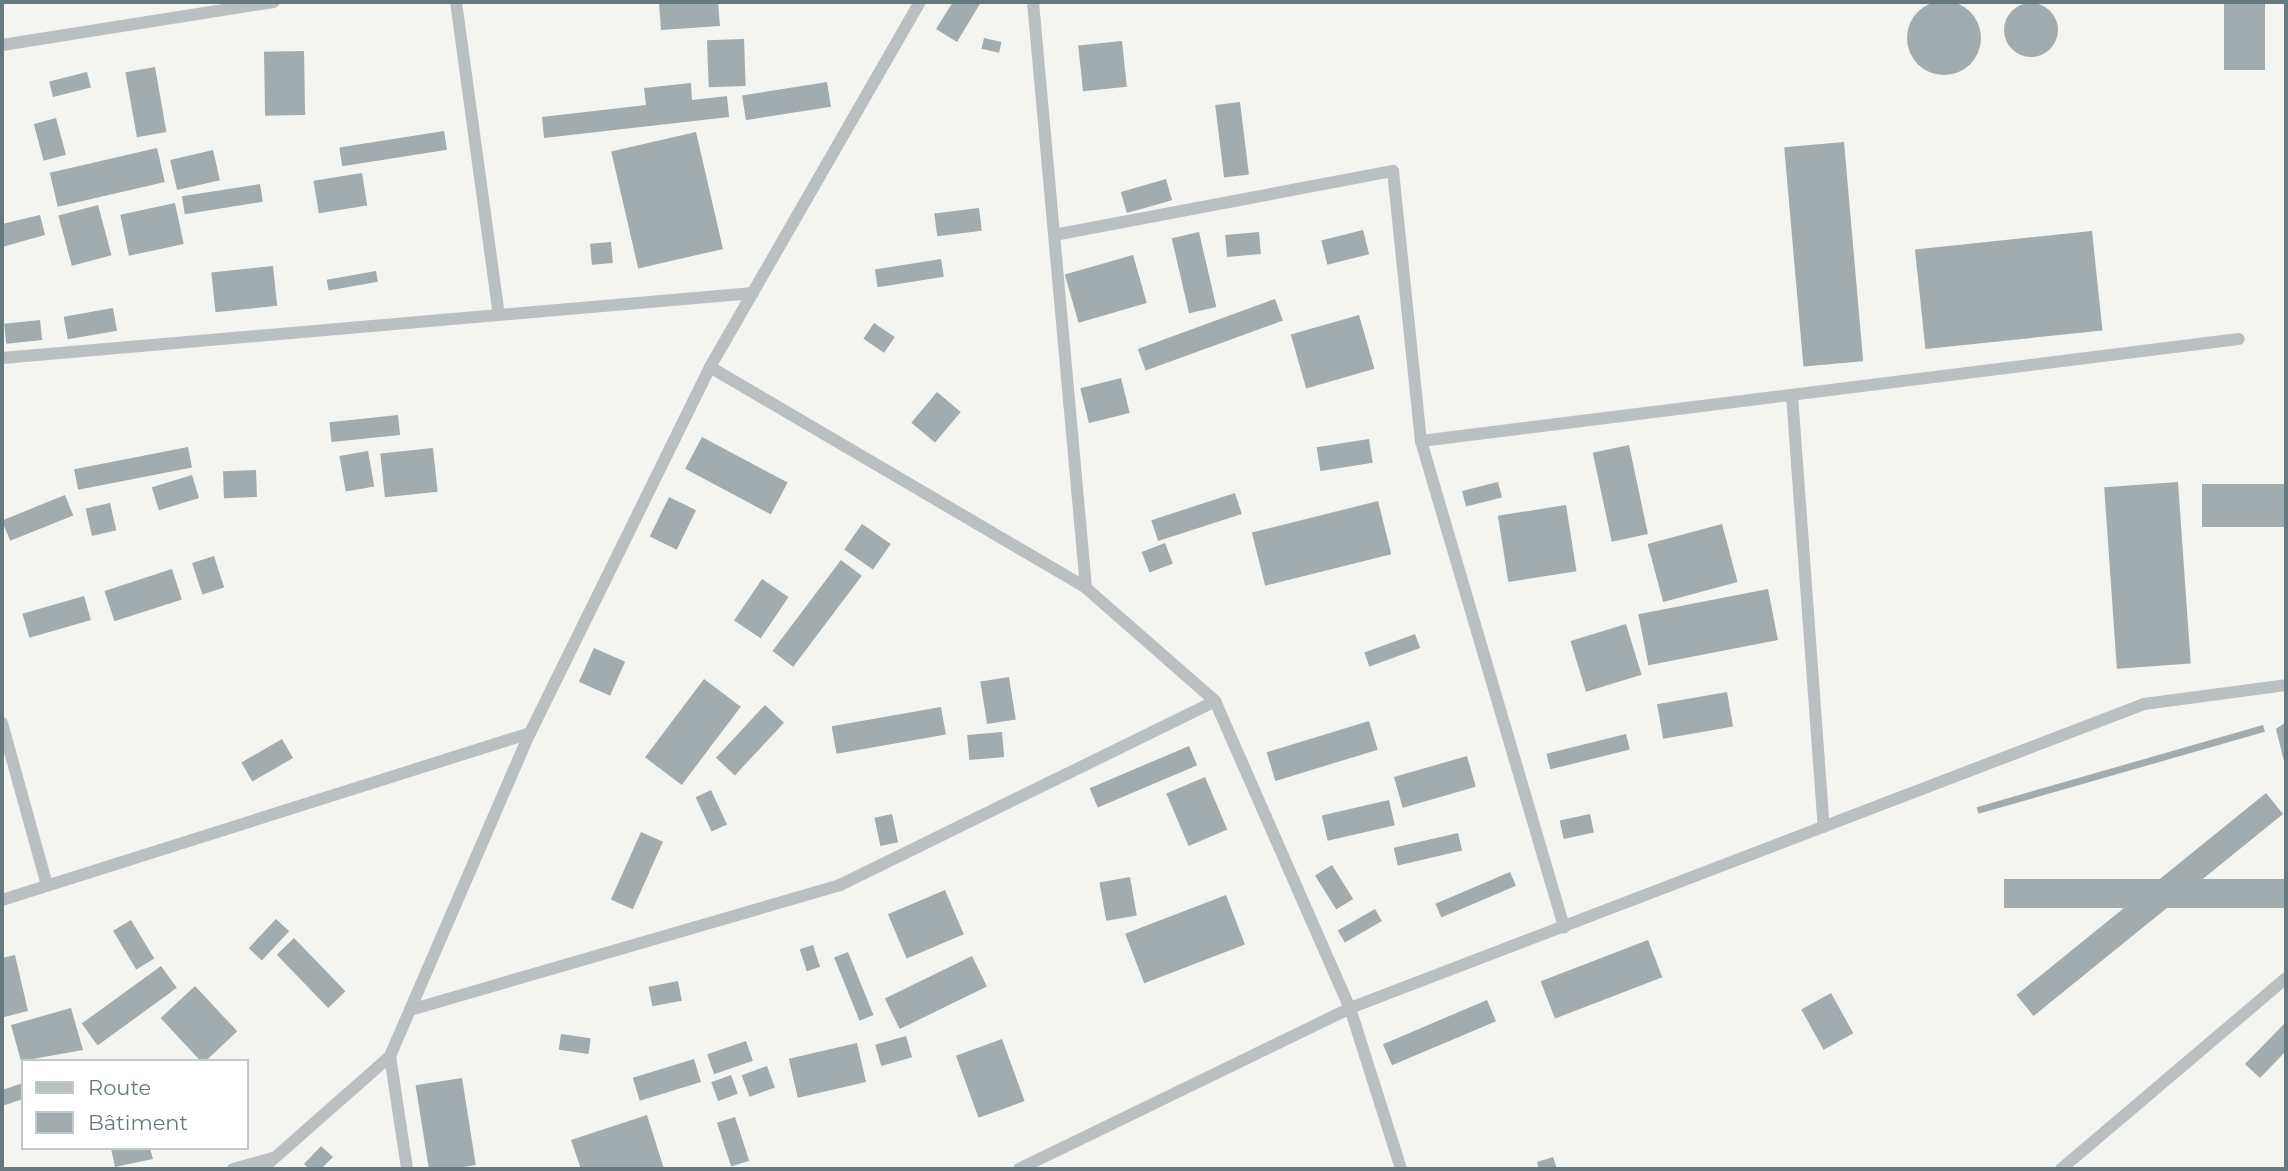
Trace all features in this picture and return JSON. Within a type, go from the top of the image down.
[{"type":"street","points":[[2,44],[274,2]]},
{"type":"street","points":[[456,2],[498,310]]},
{"type":"street","points":[[262,1169],[390,1056],[530,733],[710,368],[920,2]]},
{"type":"street","points":[[1033,2],[1086,588]]},
{"type":"street","points":[[1054,235],[1393,170],[1422,441],[1564,927]]},
{"type":"street","points":[[2,358],[498,310],[753,293]]},
{"type":"street","points":[[1422,441],[2239,339]]},
{"type":"street","points":[[710,368],[1086,588],[1215,701],[1350,1008],[1401,1169]]},
{"type":"street","points":[[1792,395],[1824,827]]},
{"type":"street","points":[[1019,1169],[1350,1008],[2144,704],[2286,685]]},
{"type":"street","points":[[410,1010],[840,884],[1215,701]]},
{"type":"street","points":[[2,723],[47,885]]},
{"type":"street","points":[[2,900],[530,733]]},
{"type":"street","points":[[2061,1169],[2286,978]]},
{"type":"street","points":[[390,1056],[407,1169]]},
{"type":"street","points":[[233,1169],[273,1158]]},
{"type":"building","points":[[1944,1],[1965,7],[1975,17],[1981,38],[1975,59],[1965,69],[1944,75],[1923,69],[1913,59],[1907,38],[1913,17],[1923,7]]},
{"type":"building","points":[[659,2],[718,2],[720,26],[661,30]]},
{"type":"building","points":[[953,2],[981,2],[957,42],[936,29]]},
{"type":"building","points":[[2224,2],[2265,2],[2265,70],[2224,70]]},
{"type":"building","points":[[2031,3],[2050,11],[2058,30],[2050,49],[2031,57],[2012,49],[2004,30],[2012,11]]},
{"type":"building","points":[[984,38],[1002,42],[999,53],[982,49]]},
{"type":"building","points":[[744,39],[746,86],[709,87],[707,40]]},
{"type":"building","points":[[1122,41],[1127,87],[1083,91],[1078,46]]},
{"type":"building","points":[[304,51],[305,115],[265,116],[264,52]]},
{"type":"building","points":[[155,67],[166,132],[137,137],[125,72]]},
{"type":"building","points":[[87,72],[91,88],[53,97],[49,81]]},
{"type":"building","points":[[827,82],[831,107],[746,120],[742,95]]},
{"type":"building","points":[[691,83],[692,100],[727,96],[729,117],[544,138],[542,117],[646,105],[644,88]]},
{"type":"building","points":[[1240,102],[1249,174],[1224,178],[1215,105]]},
{"type":"building","points":[[56,118],[66,155],[44,161],[34,124]]},
{"type":"building","points":[[444,131],[447,150],[342,166],[339,148]]},
{"type":"building","points":[[696,132],[723,249],[638,268],[611,152]]},
{"type":"building","points":[[1844,142],[1863,361],[1803,366],[1784,147]]},
{"type":"building","points":[[157,148],[165,182],[58,207],[50,173]]},
{"type":"building","points":[[213,150],[220,180],[177,190],[170,160]]},
{"type":"building","points":[[362,173],[367,206],[319,213],[314,181]]},
{"type":"building","points":[[1166,179],[1172,200],[1127,213],[1121,192]]},
{"type":"building","points":[[260,184],[263,202],[185,214],[182,196]]},
{"type":"building","points":[[175,203],[184,244],[129,256],[120,215]]},
{"type":"building","points":[[98,205],[111,255],[72,266],[58,216]]},
{"type":"building","points":[[979,208],[982,231],[937,236],[934,213]]},
{"type":"building","points":[[40,215],[45,235],[2,247],[2,224]]},
{"type":"building","points":[[1363,230],[1369,254],[1327,265],[1321,240]]},
{"type":"building","points":[[2092,231],[2102,330],[1925,349],[1915,250]]},
{"type":"building","points":[[1199,232],[1216,307],[1189,313],[1172,238]]},
{"type":"building","points":[[1259,232],[1261,254],[1227,257],[1225,235]]},
{"type":"building","points":[[611,242],[613,263],[592,265],[590,244]]},
{"type":"building","points":[[1133,255],[1147,303],[1079,323],[1065,275]]},
{"type":"building","points":[[941,259],[944,277],[878,287],[875,269]]},
{"type":"building","points":[[273,266],[277,306],[216,312],[211,272]]},
{"type":"building","points":[[376,271],[378,282],[329,291],[327,280]]},
{"type":"building","points":[[1275,299],[1283,321],[1146,371],[1138,349]]},
{"type":"building","points":[[113,308],[117,331],[68,339],[64,317]]},
{"type":"building","points":[[1359,315],[1374,369],[1306,388],[1291,335]]},
{"type":"building","points":[[40,320],[42,340],[6,344],[4,324]]},
{"type":"building","points":[[874,323],[895,337],[884,353],[863,339]]},
{"type":"building","points":[[1121,378],[1130,413],[1089,423],[1080,388]]},
{"type":"building","points":[[937,392],[961,412],[935,443],[911,423]]},
{"type":"building","points":[[398,415],[400,435],[331,442],[329,422]]},
{"type":"building","points":[[702,437],[788,483],[771,514],[685,469]]},
{"type":"building","points":[[1369,439],[1373,463],[1320,471],[1317,447]]},
{"type":"building","points":[[1629,445],[1648,534],[1612,542],[1593,453]]},
{"type":"building","points":[[188,447],[192,468],[78,490],[74,469]]},
{"type":"building","points":[[433,448],[438,492],[385,497],[380,454]]},
{"type":"building","points":[[368,451],[374,486],[346,491],[339,456]]},
{"type":"building","points":[[256,470],[257,497],[224,498],[223,471]]},
{"type":"building","points":[[192,475],[199,498],[159,510],[152,487]]},
{"type":"building","points":[[1498,482],[1502,498],[1466,506],[1462,491]]},
{"type":"building","points":[[2178,482],[2191,664],[2117,669],[2104,487]]},
{"type":"building","points":[[2202,484],[2286,484],[2286,527],[2202,527]]},
{"type":"building","points":[[1235,493],[1242,514],[1158,541],[1151,520]]},
{"type":"building","points":[[65,495],[73,515],[10,541],[2,520]]},
{"type":"building","points":[[669,497],[696,510],[677,550],[650,537]]},
{"type":"building","points":[[1378,501],[1391,554],[1265,586],[1252,532]]},
{"type":"building","points":[[110,503],[116,530],[92,536],[86,509]]},
{"type":"building","points":[[1566,505],[1576,571],[1508,582],[1498,516]]},
{"type":"building","points":[[862,524],[891,544],[873,569],[844,549]]},
{"type":"building","points":[[1722,524],[1738,582],[1663,602],[1648,544]]},
{"type":"building","points":[[1165,543],[1173,564],[1150,572],[1142,552]]},
{"type":"building","points":[[214,556],[224,587],[202,594],[192,563]]},
{"type":"building","points":[[841,560],[862,576],[793,667],[772,651]]},
{"type":"building","points":[[172,569],[182,599],[114,621],[104,591]]},
{"type":"building","points":[[762,579],[789,597],[761,638],[734,620]]},
{"type":"building","points":[[1768,589],[1778,640],[1648,665],[1638,614]]},
{"type":"building","points":[[84,596],[91,620],[29,638],[22,614]]},
{"type":"building","points":[[1626,624],[1641,675],[1586,692],[1571,641]]},
{"type":"building","points":[[1415,634],[1420,648],[1369,667],[1364,652]]},
{"type":"building","points":[[594,648],[625,662],[610,696],[579,682]]},
{"type":"building","points":[[1009,677],[1016,719],[987,724],[980,682]]},
{"type":"building","points":[[704,679],[741,707],[682,785],[645,757]]},
{"type":"building","points":[[1727,692],[1733,726],[1663,739],[1657,704]]},
{"type":"building","points":[[765,705],[784,723],[735,775],[716,758]]},
{"type":"building","points":[[941,707],[946,735],[837,754],[832,726]]},
{"type":"building","points":[[1369,721],[1378,750],[1275,781],[1267,752]]},
{"type":"building","points":[[2286,722],[2286,765],[2285,765],[2276,729]]},
{"type":"building","points":[[2263,725],[2265,732],[1978,814],[1977,807]]},
{"type":"building","points":[[1002,732],[1004,757],[969,760],[967,735]]},
{"type":"building","points":[[1626,734],[1630,750],[1550,769],[1546,754]]},
{"type":"building","points":[[282,739],[293,758],[252,782],[241,762]]},
{"type":"building","points":[[1189,746],[1197,765],[1098,808],[1090,788]]},
{"type":"building","points":[[1467,756],[1476,787],[1403,808],[1394,777]]},
{"type":"building","points":[[1205,777],[1227,829],[1189,846],[1166,793]]},
{"type":"building","points":[[711,790],[727,824],[712,832],[696,797]]},
{"type":"building","points":[[2266,793],[2283,814],[2034,1016],[2017,995]]},
{"type":"building","points":[[1389,800],[1395,825],[1328,841],[1322,816]]},
{"type":"building","points":[[892,814],[898,842],[880,846],[874,818]]},
{"type":"building","points":[[1590,814],[1594,833],[1564,839],[1560,820]]},
{"type":"building","points":[[641,832],[663,842],[633,909],[611,900]]},
{"type":"building","points":[[1458,833],[1462,851],[1398,865],[1394,848]]},
{"type":"building","points":[[1332,865],[1353,899],[1336,910],[1315,876]]},
{"type":"building","points":[[1510,872],[1516,886],[1441,917],[1435,904]]},
{"type":"building","points":[[1130,877],[1137,915],[1106,921],[1099,882]]},
{"type":"building","points":[[2004,879],[2286,879],[2286,908],[2004,908]]},
{"type":"building","points":[[945,890],[964,934],[907,958],[888,914]]},
{"type":"building","points":[[1226,895],[1245,944],[1144,983],[1125,934]]},
{"type":"building","points":[[1375,909],[1382,921],[1345,943],[1338,931]]},
{"type":"building","points":[[276,919],[289,931],[262,961],[249,948]]},
{"type":"building","points":[[131,920],[154,959],[136,969],[113,931]]},
{"type":"building","points":[[294,938],[345,991],[328,1008],[277,955]]},
{"type":"building","points":[[1648,940],[1662,977],[1555,1019],[1541,981]]},
{"type":"building","points":[[813,945],[820,967],[807,971],[800,949]]},
{"type":"building","points":[[848,952],[873,1015],[860,1021],[834,958]]},
{"type":"building","points":[[15,955],[28,1011],[4,1017],[2,958]]},
{"type":"building","points":[[972,956],[987,987],[900,1029],[885,999]]},
{"type":"building","points":[[161,966],[177,988],[98,1045],[82,1024]]},
{"type":"building","points":[[678,981],[682,1001],[652,1006],[649,987]]},
{"type":"building","points":[[195,986],[237,1031],[208,1059],[199,1059],[161,1018]]},
{"type":"building","points":[[1831,993],[1853,1033],[1824,1050],[1801,1009]]},
{"type":"building","points":[[1487,1000],[1496,1021],[1392,1065],[1383,1044]]},
{"type":"building","points":[[71,1008],[83,1050],[21,1061],[11,1025]]},
{"type":"building","points":[[2286,1022],[2286,1051],[2260,1078],[2245,1064]]},
{"type":"building","points":[[561,1034],[591,1038],[588,1054],[559,1050]]},
{"type":"building","points":[[906,1036],[912,1057],[881,1066],[875,1045]]},
{"type":"building","points":[[1002,1039],[1025,1101],[979,1118],[956,1056]]},
{"type":"building","points":[[746,1041],[753,1061],[714,1074],[707,1054]]},
{"type":"building","points":[[857,1043],[866,1082],[798,1098],[789,1059]]},
{"type":"building","points":[[694,1059],[701,1082],[640,1101],[633,1078]]},
{"type":"building","points":[[767,1066],[775,1088],[749,1097],[742,1075]]},
{"type":"building","points":[[731,1075],[738,1094],[718,1101],[711,1082]]},
{"type":"building","points":[[462,1078],[476,1165],[429,1169],[416,1085]]},
{"type":"building","points":[[21,1084],[21,1100],[2,1106],[2,1090]]},
{"type":"building","points":[[647,1115],[664,1169],[581,1169],[571,1140]]},
{"type":"building","points":[[735,1117],[749,1161],[731,1167],[717,1123]]},
{"type":"building","points":[[321,1146],[333,1157],[321,1169],[309,1169],[304,1164]]},
{"type":"building","points":[[111,1150],[151,1150],[153,1159],[115,1167]]},
{"type":"building","points":[[1553,1157],[1557,1169],[1539,1169],[1537,1162]]}]
